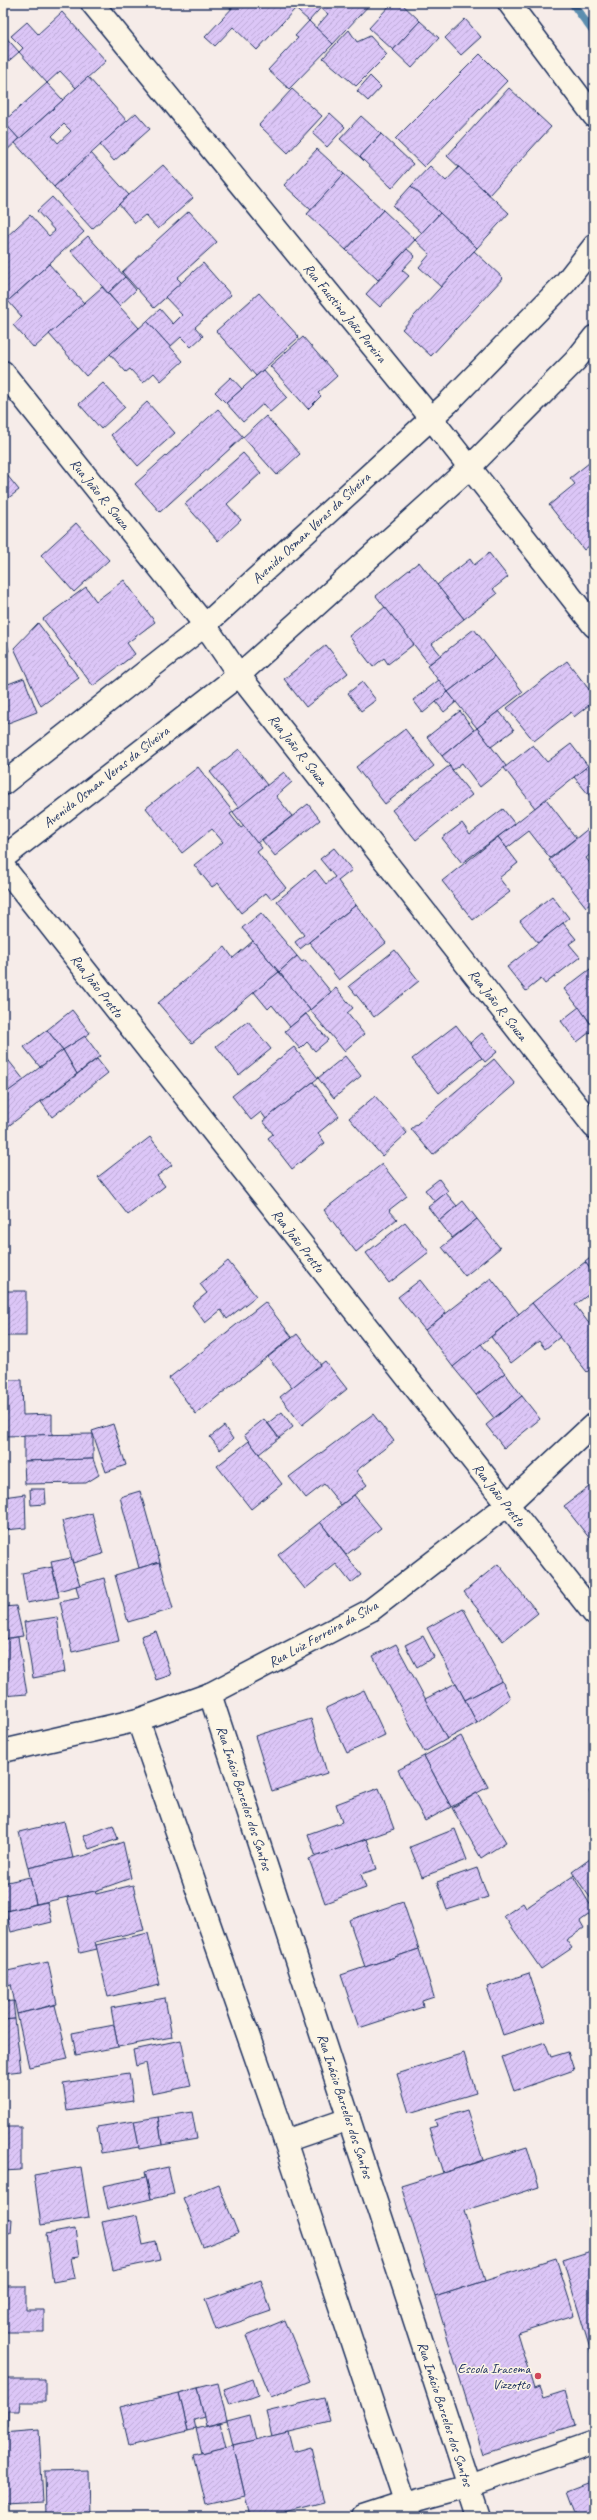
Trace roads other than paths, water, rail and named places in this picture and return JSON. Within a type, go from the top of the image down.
[{"type":"street","name":"Rua Faustino João Pereira","points":[[92,3],[431,418],[594,626]]},
{"type":"street","points":[[509,3],[594,116]]},
{"type":"street","name":"Avenida Osman Veras da Silveira","points":[[3,784],[205,625],[431,418],[565,284],[594,246]]},
{"type":"street","name":"Avenida Osman Veras da Silveira","points":[[3,858],[239,675],[469,468],[575,361],[594,337]]},
{"type":"street","name":"Rua João R. Souza","points":[[3,372],[205,625],[239,675],[594,1128]]},
{"type":"street","name":"Rua João Pretto","points":[[3,866],[594,1614]]},
{"type":"street","name":"Rua Luiz Ferreira da Silva","points":[[3,1751],[138,1720],[210,1694],[371,1610],[507,1505],[594,1424]]},
{"type":"street","name":"Rua Inácio Barcelos dos Santos","points":[[210,1694],[479,2517]]},
{"type":"street","points":[[138,1720],[285,2141],[408,2510]]},
{"type":"street","points":[[285,2141],[349,2119]]},
{"type":"street","points":[[363,2517],[408,2510],[469,2486],[594,2442]]},
{"type":"waterway","points":[[572,3],[594,33]]},
{"type":"place","name":"Escola Iracema Vizzotto","points":[[538,2376]]}]
